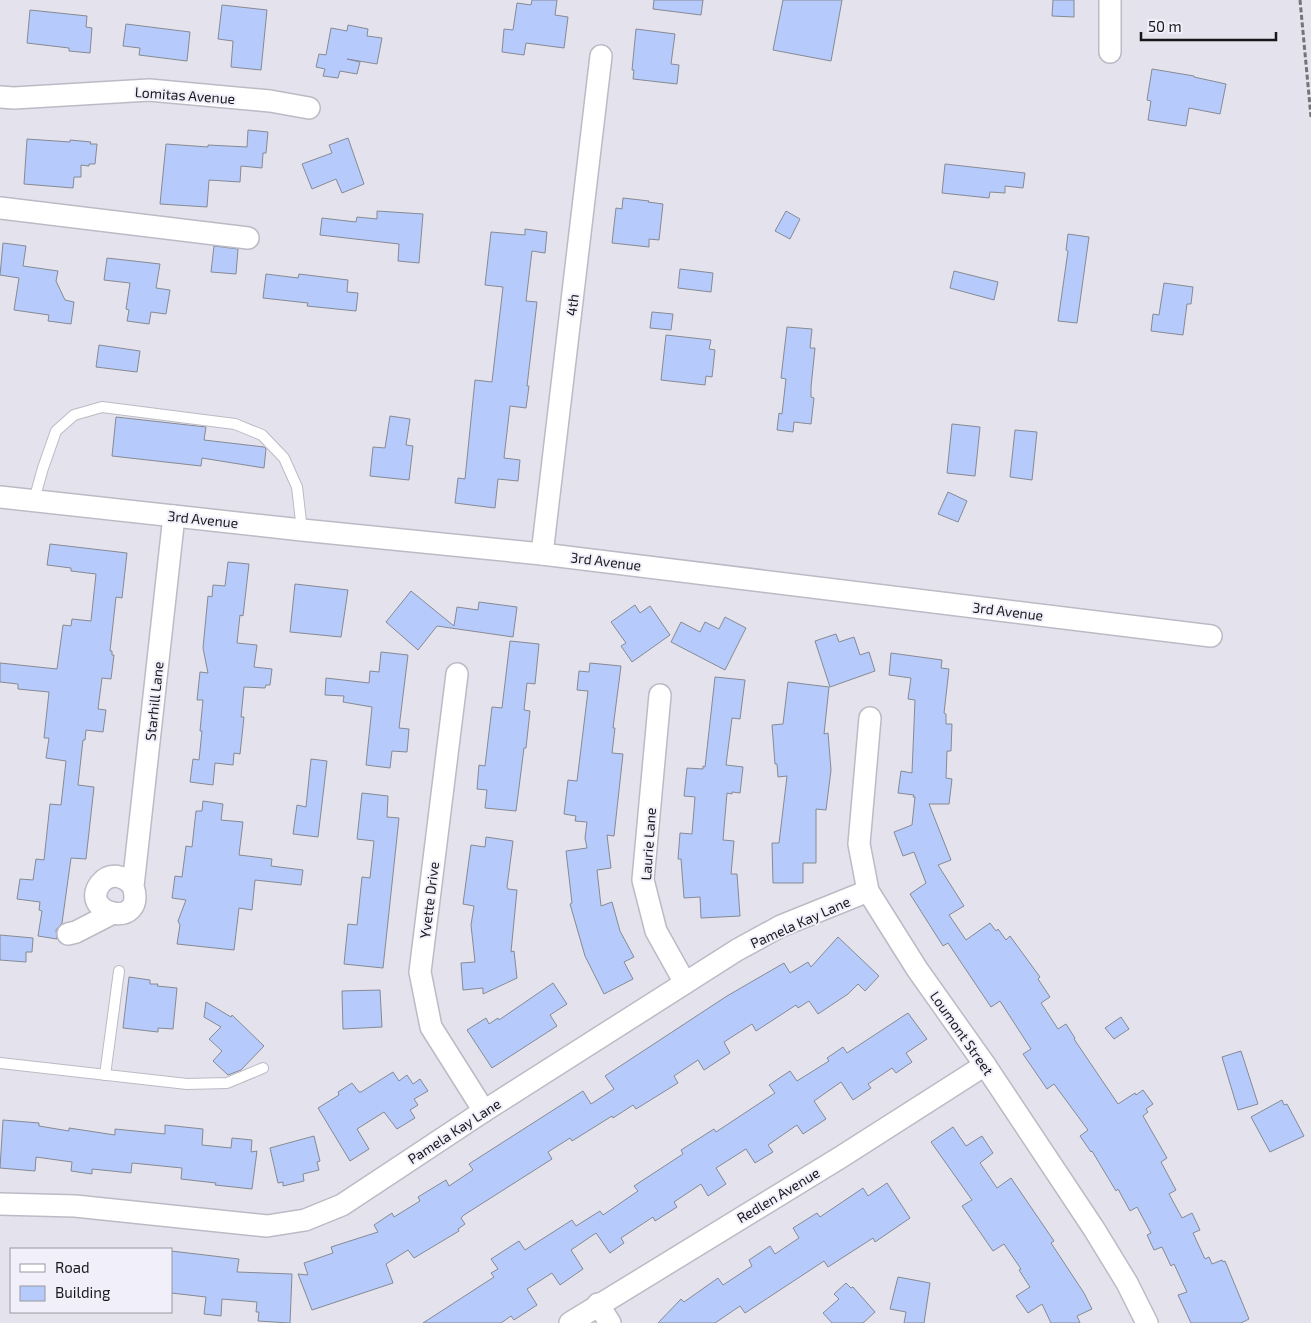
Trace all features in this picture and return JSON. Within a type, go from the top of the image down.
[{"type":"street","points":[[1110,0],[1110,52]]},
{"type":"street","name":"4th","points":[[542,554],[601,56]]},
{"type":"street","name":"Lomitas Avenue","points":[[0,96],[14,98],[149,90],[270,101],[309,108]]},
{"type":"street","points":[[0,208],[248,238]]},
{"type":"street","name":"3rd Avenue","points":[[0,497],[542,554],[1211,636]]},
{"type":"street","name":"Starhill Lane","points":[[68,934],[76,932],[111,914],[125,912],[135,901],[133,886],[174,516]]},
{"type":"street","name":"Yvette Drive","points":[[457,674],[420,972],[431,1027],[484,1110]]},
{"type":"street","name":"Laurie Lane","points":[[660,695],[643,880],[656,931],[685,983]]},
{"type":"street","name":"Loumont Street","points":[[870,718],[859,844],[868,892],[1094,1229],[1127,1283],[1147,1323]]},
{"type":"street","points":[[111,914],[99,904],[97,897],[101,883],[107,878],[122,876],[133,886]]},
{"type":"street","name":"Pamela Kay Lane","points":[[0,1204],[75,1206],[267,1226],[306,1220],[342,1204],[484,1110],[737,950],[781,926],[868,892]]},
{"type":"street","name":"Redlen Avenue","points":[[570,1323],[598,1304],[841,1157],[985,1064]]},
{"type":"street","points":[[598,1304],[610,1323]]},
{"type":"lane","points":[[34,500],[42,468],[56,432],[74,415],[102,406],[235,424],[262,435],[284,458],[296,487],[302,530]]},
{"type":"lane","points":[[105,1075],[119,971]]},
{"type":"lane","points":[[0,1063],[187,1084],[227,1083],[263,1068]]},
{"type":"path","points":[[1300,0],[1311,117]]},
{"type":"building","points":[[532,0],[557,0],[555,15],[568,17],[564,48],[526,43],[524,55],[502,52],[504,29],[513,30],[517,3],[531,5]]},
{"type":"building","points":[[654,0],[703,0],[701,15],[653,9]]},
{"type":"building","points":[[783,0],[842,0],[831,61],[773,50]]},
{"type":"building","points":[[1053,0],[1074,0],[1074,17],[1052,16]]},
{"type":"building","points":[[222,5],[267,10],[261,70],[231,67],[233,41],[218,39]]},
{"type":"building","points":[[30,10],[87,16],[86,27],[92,28],[90,53],[69,51],[69,48],[27,43]]},
{"type":"building","points":[[126,24],[190,32],[187,61],[139,55],[140,48],[123,46]]},
{"type":"building","points":[[348,25],[368,29],[367,36],[382,38],[377,64],[347,59],[360,62],[357,74],[340,71],[338,78],[323,76],[325,69],[316,67],[319,54],[326,55],[331,28],[347,31]]},
{"type":"building","points":[[636,29],[675,34],[671,64],[679,65],[677,84],[633,79],[634,70],[632,70]]},
{"type":"building","points":[[1152,69],[1226,84],[1220,114],[1189,108],[1186,126],[1148,120],[1151,101],[1147,100]]},
{"type":"building","points":[[248,130],[268,132],[262,168],[241,166],[240,182],[209,180],[207,207],[160,204],[166,144],[247,147]]},
{"type":"building","points":[[348,138],[364,184],[342,193],[336,179],[312,189],[302,164],[332,153],[329,145]]},
{"type":"building","points":[[27,139],[70,142],[70,140],[97,144],[95,164],[89,164],[89,166],[81,165],[81,177],[74,177],[73,188],[24,184]]},
{"type":"building","points":[[945,164],[1025,173],[1023,188],[1005,186],[1005,193],[990,192],[989,198],[942,193]]},
{"type":"building","points":[[623,198],[663,204],[659,240],[649,239],[649,247],[612,243],[616,208],[622,209]]},
{"type":"building","points":[[377,211],[423,214],[419,263],[398,261],[399,244],[320,235],[322,218],[356,222],[357,217],[377,219]]},
{"type":"building","points":[[786,211],[800,219],[790,239],[775,231]]},
{"type":"building","points":[[525,229],[547,232],[545,253],[532,251],[526,301],[537,302],[526,408],[510,406],[504,458],[520,460],[518,481],[498,479],[495,508],[455,503],[458,478],[465,479],[475,380],[492,382],[503,287],[485,285],[491,232],[525,235]]},
{"type":"building","points":[[1068,234],[1089,237],[1077,323],[1058,321],[1068,251],[1066,250]]},
{"type":"building","points":[[3,243],[26,246],[23,266],[58,271],[56,281],[65,300],[74,302],[71,324],[48,321],[49,315],[14,310],[19,278],[0,275]]},
{"type":"building","points":[[214,246],[238,249],[236,274],[211,272]]},
{"type":"building","points":[[107,258],[160,264],[156,288],[170,290],[166,314],[151,312],[149,324],[127,321],[129,310],[126,309],[130,283],[104,280]]},
{"type":"building","points":[[680,269],[713,273],[711,292],[678,288]]},
{"type":"building","points":[[954,271],[998,282],[994,300],[950,288]]},
{"type":"building","points":[[266,274],[298,278],[299,274],[348,280],[347,292],[358,293],[356,311],[307,306],[308,303],[263,298]]},
{"type":"building","points":[[1164,283],[1193,287],[1191,304],[1187,304],[1183,335],[1151,331],[1153,314],[1159,315]]},
{"type":"building","points":[[652,312],[673,314],[671,330],[650,328]]},
{"type":"building","points":[[787,327],[812,329],[810,348],[815,348],[811,387],[811,397],[814,398],[811,424],[794,422],[793,432],[777,430],[779,413],[782,414],[786,379],[781,378]]},
{"type":"building","points":[[666,335],[711,340],[709,349],[715,350],[712,377],[706,376],[705,385],[661,380]]},
{"type":"building","points":[[99,345],[140,351],[137,372],[96,367]]},
{"type":"building","points":[[390,416],[410,419],[406,445],[413,446],[409,480],[370,476],[373,447],[385,448]]},
{"type":"building","points":[[116,417],[206,427],[204,440],[264,447],[266,449],[264,468],[202,458],[201,466],[112,456]]},
{"type":"building","points":[[952,424],[980,427],[975,476],[947,473]]},
{"type":"building","points":[[1015,430],[1037,432],[1032,480],[1010,477]]},
{"type":"building","points":[[948,492],[967,501],[958,522],[938,514]]},
{"type":"building","points":[[50,544],[127,553],[122,598],[116,597],[110,651],[114,655],[111,679],[102,678],[98,709],[106,710],[103,732],[86,730],[85,740],[83,740],[78,785],[94,787],[86,859],[71,858],[62,923],[56,930],[57,939],[38,936],[42,911],[39,910],[40,902],[17,899],[20,879],[33,880],[36,859],[44,860],[50,804],[61,805],[66,761],[46,758],[49,738],[44,738],[49,692],[18,689],[18,684],[0,682],[0,663],[57,669],[63,625],[71,626],[72,619],[91,621],[96,574],[71,571],[71,568],[47,565]]},
{"type":"building","points":[[228,562],[249,564],[243,616],[240,615],[237,643],[257,645],[254,667],[272,669],[270,685],[266,685],[265,688],[244,687],[241,717],[244,717],[240,754],[234,753],[233,765],[215,763],[213,785],[190,782],[193,759],[199,760],[202,731],[200,731],[203,700],[197,700],[200,672],[208,673],[203,648],[208,596],[212,597],[213,585],[225,586]]},
{"type":"building","points":[[295,584],[348,590],[341,637],[290,632]]},
{"type":"building","points":[[411,591],[454,626],[457,607],[478,610],[479,602],[517,607],[513,637],[437,626],[418,650],[386,622]]},
{"type":"building","points":[[635,605],[640,613],[650,606],[670,635],[632,662],[621,646],[626,643],[611,622]]},
{"type":"building","points":[[725,617],[746,628],[725,670],[671,642],[681,622],[700,632],[705,622],[719,629]]},
{"type":"building","points":[[836,634],[839,642],[854,637],[860,655],[869,652],[875,671],[830,687],[815,641]]},
{"type":"building","points":[[510,641],[539,644],[535,684],[527,683],[524,710],[530,711],[516,811],[485,808],[487,790],[477,789],[479,765],[485,766],[492,707],[502,708]]},
{"type":"building","points":[[381,652],[408,655],[399,728],[409,729],[407,752],[392,751],[390,768],[366,765],[372,707],[343,702],[344,696],[325,695],[326,678],[369,683],[370,671],[379,672]]},
{"type":"building","points":[[891,653],[942,660],[941,668],[949,669],[944,713],[946,714],[946,724],[952,724],[951,751],[947,751],[946,778],[952,779],[949,804],[929,804],[951,860],[938,865],[964,906],[949,915],[966,940],[990,923],[996,931],[998,929],[1006,940],[1010,936],[1040,977],[1038,979],[1050,997],[1041,1003],[1058,1029],[1066,1024],[1118,1104],[1143,1090],[1153,1104],[1146,1109],[1148,1112],[1143,1116],[1167,1158],[1161,1162],[1176,1190],[1169,1194],[1182,1218],[1192,1213],[1200,1230],[1193,1233],[1205,1259],[1209,1257],[1212,1264],[1222,1260],[1223,1262],[1225,1261],[1249,1319],[1241,1323],[1191,1323],[1178,1295],[1187,1292],[1174,1264],[1171,1266],[1162,1247],[1154,1250],[1147,1235],[1151,1233],[1137,1207],[1130,1211],[1118,1189],[1116,1191],[1092,1151],[1080,1136],[1088,1130],[1054,1084],[1047,1089],[1023,1054],[1031,1049],[1000,1001],[991,1007],[948,943],[943,946],[910,894],[926,883],[914,852],[903,856],[894,832],[912,825],[915,797],[913,797],[914,795],[898,793],[901,771],[912,773],[915,700],[908,699],[911,678],[889,675]]},
{"type":"building","points":[[590,663],[621,666],[613,728],[615,728],[612,753],[623,754],[614,836],[607,835],[611,868],[597,870],[601,906],[612,902],[620,931],[634,957],[624,962],[633,979],[604,994],[585,956],[570,904],[572,903],[566,851],[587,848],[585,838],[587,822],[575,821],[576,816],[564,814],[568,780],[577,781],[588,691],[577,690],[579,671],[589,672]]},
{"type":"building","points":[[715,677],[745,680],[740,719],[732,718],[726,765],[743,767],[740,793],[727,793],[723,840],[734,841],[731,874],[737,874],[740,916],[701,918],[700,897],[684,898],[681,859],[678,859],[680,833],[692,834],[695,797],[684,796],[687,768],[703,769],[703,766],[705,767]]},
{"type":"building","points":[[788,682],[829,687],[824,734],[828,733],[831,770],[826,810],[816,809],[816,863],[803,863],[803,883],[773,883],[772,843],[779,843],[787,776],[778,777],[772,725],[783,724]]},
{"type":"building","points":[[311,759],[327,761],[318,837],[293,834],[297,805],[306,807]]},
{"type":"building","points":[[362,793],[388,796],[387,817],[399,818],[383,968],[344,964],[348,924],[357,925],[362,877],[370,878],[374,841],[357,839]]},
{"type":"building","points":[[203,801],[223,804],[221,820],[243,822],[239,855],[272,859],[271,866],[303,870],[301,885],[255,880],[252,910],[239,908],[234,950],[177,944],[180,925],[178,921],[186,900],[172,898],[175,876],[182,877],[186,846],[192,847],[196,811],[202,811]]},
{"type":"building","points":[[486,837],[513,841],[507,887],[508,889],[517,890],[511,952],[514,951],[517,978],[483,994],[483,988],[463,990],[461,963],[475,962],[471,925],[474,906],[463,904],[471,845],[485,847]]},
{"type":"building","points":[[0,935],[33,938],[32,952],[26,952],[26,962],[0,960]]},
{"type":"building","points":[[838,937],[879,976],[865,991],[858,984],[848,994],[818,1014],[809,1001],[798,1008],[796,1005],[756,1031],[752,1024],[724,1042],[730,1053],[704,1070],[698,1060],[674,1076],[678,1083],[636,1109],[633,1105],[572,1141],[570,1138],[548,1152],[552,1159],[464,1215],[461,1218],[465,1224],[458,1229],[459,1231],[414,1258],[408,1250],[386,1264],[393,1283],[312,1310],[298,1274],[308,1275],[304,1263],[333,1253],[331,1247],[378,1232],[374,1225],[392,1213],[394,1217],[420,1201],[418,1197],[446,1180],[449,1186],[473,1170],[469,1164],[583,1091],[591,1104],[614,1089],[605,1076],[727,996],[784,963],[790,973],[808,962],[811,967]]},
{"type":"building","points":[[129,977],[150,980],[150,984],[158,984],[157,986],[177,988],[173,1029],[158,1028],[158,1032],[123,1028]]},
{"type":"building","points":[[553,983],[567,1004],[550,1015],[557,1026],[492,1068],[467,1030],[486,1018],[489,1024],[498,1018],[499,1020]]},
{"type":"building","points":[[380,990],[382,1027],[343,1029],[342,991]]},
{"type":"building","points":[[206,1002],[231,1017],[232,1015],[264,1046],[241,1070],[228,1075],[213,1061],[222,1051],[209,1039],[221,1027],[204,1017]]},
{"type":"building","points":[[908,1013],[927,1039],[906,1053],[912,1062],[896,1073],[892,1068],[868,1084],[871,1088],[853,1100],[841,1082],[814,1101],[826,1119],[803,1134],[797,1125],[768,1145],[773,1152],[755,1163],[746,1149],[716,1168],[726,1184],[708,1196],[701,1184],[674,1202],[677,1207],[655,1221],[653,1217],[621,1238],[624,1243],[610,1253],[596,1233],[571,1250],[583,1269],[560,1285],[552,1273],[527,1289],[537,1305],[514,1320],[511,1316],[501,1323],[423,1323],[494,1277],[491,1273],[498,1269],[491,1259],[519,1241],[525,1250],[572,1220],[576,1226],[600,1211],[603,1215],[638,1191],[634,1186],[683,1154],[681,1150],[714,1129],[716,1132],[775,1093],[769,1085],[790,1071],[797,1081],[829,1061],[827,1058],[843,1047],[847,1053]]},
{"type":"building","points":[[1121,1017],[1129,1029],[1114,1039],[1105,1028]]},
{"type":"building","points":[[1241,1051],[1258,1104],[1238,1110],[1222,1057]]},
{"type":"building","points":[[393,1072],[399,1081],[407,1075],[413,1084],[420,1079],[428,1091],[414,1099],[418,1105],[410,1110],[415,1118],[397,1129],[384,1112],[357,1129],[369,1149],[350,1161],[318,1108],[339,1095],[338,1092],[352,1083],[361,1092]]},
{"type":"building","points":[[1282,1100],[1284,1105],[1287,1104],[1304,1136],[1270,1152],[1251,1117]]},
{"type":"building","points":[[3,1120],[39,1123],[39,1126],[69,1131],[69,1128],[115,1135],[115,1129],[165,1134],[165,1125],[203,1129],[202,1145],[231,1148],[232,1138],[252,1140],[251,1152],[257,1151],[252,1189],[181,1179],[182,1168],[132,1163],[131,1173],[92,1169],[92,1174],[71,1171],[72,1162],[36,1157],[35,1171],[0,1168]]},
{"type":"building","points":[[953,1127],[966,1146],[982,1136],[993,1153],[980,1163],[997,1188],[1011,1178],[1054,1241],[1051,1243],[1084,1293],[1092,1309],[1077,1316],[1080,1323],[1051,1323],[1042,1304],[1028,1313],[1016,1296],[1030,1287],[1019,1270],[1021,1269],[1004,1244],[993,1251],[962,1206],[972,1200],[931,1142]]},
{"type":"building","points":[[314,1136],[320,1161],[317,1162],[319,1170],[303,1174],[304,1181],[283,1186],[283,1182],[278,1183],[270,1148]]},
{"type":"building","points":[[887,1183],[910,1218],[875,1242],[873,1238],[828,1267],[824,1261],[745,1313],[740,1306],[715,1323],[658,1323],[681,1299],[684,1302],[718,1278],[723,1285],[752,1266],[749,1260],[770,1246],[775,1254],[799,1238],[793,1228],[817,1213],[820,1217],[863,1188],[868,1196]]},
{"type":"building","points":[[172,1251],[239,1259],[237,1272],[292,1274],[290,1323],[258,1321],[259,1312],[256,1312],[257,1302],[222,1299],[221,1316],[204,1314],[206,1297],[172,1293]]},
{"type":"building","points":[[898,1277],[930,1283],[924,1323],[904,1323],[906,1312],[890,1309]]},
{"type":"building","points":[[846,1283],[851,1288],[853,1287],[875,1312],[863,1323],[832,1323],[823,1313],[839,1299],[834,1294]]}]
